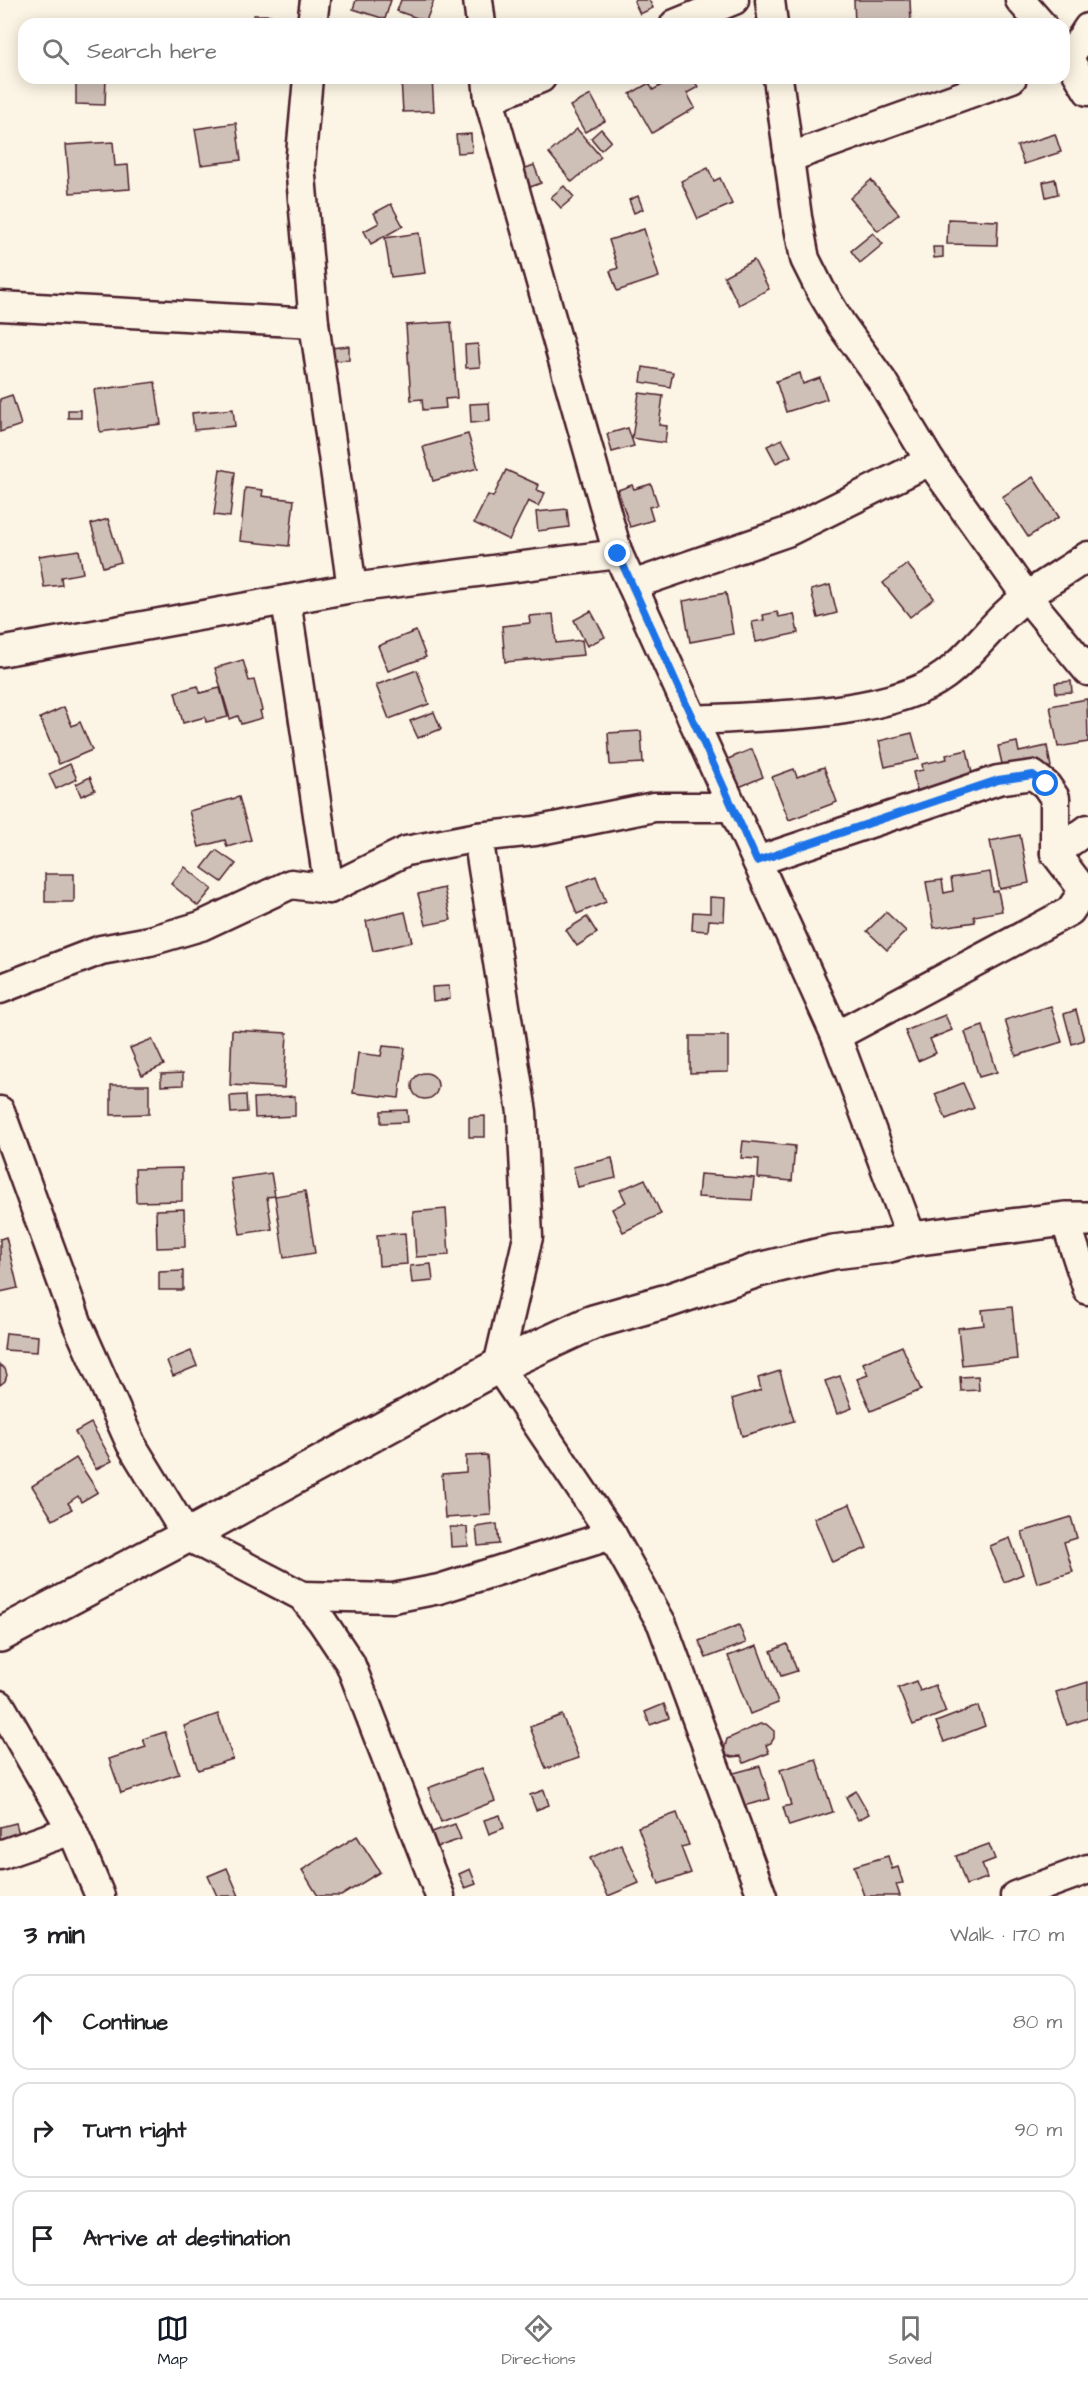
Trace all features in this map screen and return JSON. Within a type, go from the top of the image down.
[{"type":"street","points":[[313,18],[315,0]]},
{"type":"street","points":[[478,0],[480,18]]},
{"type":"street","points":[[690,18],[734,0]]},
{"type":"street","points":[[770,0],[772,18]]},
{"type":"street","points":[[1020,0],[1036,18]]},
{"type":"street","points":[[1070,51],[1088,28]]},
{"type":"street","points":[[1070,62],[1088,91]]},
{"type":"street","points":[[307,84],[300,165],[314,323],[352,588]]},
{"type":"street","points":[[512,84],[488,89],[618,554],[836,1036],[912,1239]]},
{"type":"street","points":[[779,84],[788,158],[805,259],[820,289],[841,324],[882,381],[930,461],[1027,597],[1088,671]]},
{"type":"street","points":[[788,158],[995,84]]},
{"type":"street","points":[[0,306],[314,323]]},
{"type":"street","points":[[632,585],[787,532],[930,461]]},
{"type":"street","points":[[0,652],[352,588],[618,554]]},
{"type":"street","points":[[693,720],[817,712],[873,704],[912,692],[945,675],[1008,612],[1088,556]]},
{"type":"street","points":[[286,600],[328,889]]},
{"type":"street","points":[[757,861],[998,780],[1033,775],[1046,784],[1055,798],[1055,853],[1081,886],[1080,896],[1070,911],[836,1036]]},
{"type":"street","points":[[0,988],[100,950],[150,941],[201,926],[291,884],[328,889],[406,851],[478,837],[535,831],[654,807],[731,807]]},
{"type":"street","points":[[1055,853],[1088,829]]},
{"type":"street","points":[[478,837],[522,1112],[528,1238],[498,1366],[612,1535],[662,1624],[762,1896]]},
{"type":"street","points":[[0,1111],[78,1325],[131,1444],[188,1536],[302,1596],[322,1621],[350,1663],[440,1896]]},
{"type":"street","points":[[0,1635],[188,1536],[498,1366],[593,1322],[667,1301],[758,1270],[833,1252],[885,1246],[912,1239],[1076,1219],[1088,1290]]},
{"type":"street","points":[[302,1596],[393,1598],[416,1594],[439,1589],[612,1535]]},
{"type":"street","points":[[0,1704],[72,1830],[100,1896]]},
{"type":"street","points":[[0,1855],[72,1830]]},
{"type":"street","points":[[1015,1896],[1088,1869]]},
{"type":"building","points":[[356,0],[391,0],[385,18],[353,9]]},
{"type":"building","points":[[401,0],[434,0],[427,18],[417,18],[397,11]]},
{"type":"building","points":[[649,0],[653,8],[640,14],[634,1]]},
{"type":"building","points":[[854,0],[910,0],[911,18],[855,18]]},
{"type":"building","points":[[254,15],[271,15],[271,18],[254,18]]},
{"type":"building","points":[[76,84],[106,84],[105,105],[76,104]]},
{"type":"building","points":[[401,84],[432,84],[434,111],[403,112]]},
{"type":"building","points":[[647,84],[653,90],[664,84],[696,84],[698,87],[687,93],[695,108],[652,133],[630,94]]},
{"type":"building","points":[[591,95],[605,121],[585,132],[570,106]]},
{"type":"building","points":[[236,123],[241,160],[201,165],[195,129]]},
{"type":"building","points":[[577,129],[601,157],[572,182],[549,153]]},
{"type":"building","points":[[601,129],[611,141],[601,150],[591,138]]},
{"type":"building","points":[[471,134],[472,152],[458,153],[456,135]]},
{"type":"building","points":[[1055,134],[1061,152],[1024,164],[1017,146]]},
{"type":"building","points":[[113,142],[115,166],[128,165],[130,189],[70,193],[66,145]]},
{"type":"building","points":[[534,165],[541,183],[525,189],[518,171]]},
{"type":"building","points":[[708,168],[714,181],[720,178],[732,204],[698,219],[681,181]]},
{"type":"building","points":[[1055,179],[1058,194],[1046,197],[1043,182]]},
{"type":"building","points":[[871,180],[899,214],[878,231],[850,198]]},
{"type":"building","points":[[564,186],[574,197],[561,208],[551,197]]},
{"type":"building","points":[[638,196],[643,209],[634,213],[629,200]]},
{"type":"building","points":[[391,204],[403,226],[371,244],[364,231],[379,223],[374,213]]},
{"type":"building","points":[[948,219],[998,221],[997,245],[947,244]]},
{"type":"building","points":[[644,229],[659,277],[617,291],[610,271],[618,268],[609,240]]},
{"type":"building","points":[[419,233],[425,273],[391,277],[385,238]]},
{"type":"building","points":[[873,233],[883,244],[860,263],[851,251]]},
{"type":"building","points":[[933,247],[943,247],[943,257],[934,258]]},
{"type":"building","points":[[754,260],[769,289],[739,305],[724,276]]},
{"type":"building","points":[[451,322],[457,398],[445,399],[446,408],[423,410],[422,399],[411,400],[406,325]]},
{"type":"building","points":[[478,344],[480,367],[466,368],[465,345]]},
{"type":"building","points":[[349,346],[349,360],[332,361],[331,348]]},
{"type":"building","points":[[643,367],[673,372],[670,387],[641,382]]},
{"type":"building","points":[[800,373],[803,384],[820,378],[827,399],[786,412],[776,381]]},
{"type":"building","points":[[155,382],[161,424],[100,432],[94,390]]},
{"type":"building","points":[[639,393],[663,396],[659,425],[667,426],[665,443],[632,438]]},
{"type":"building","points":[[12,395],[21,425],[0,432],[0,399]]},
{"type":"building","points":[[489,403],[490,421],[471,423],[470,404]]},
{"type":"building","points":[[233,409],[235,426],[194,430],[192,413]]},
{"type":"building","points":[[68,410],[81,410],[81,418],[68,418]]},
{"type":"building","points":[[628,428],[634,446],[612,452],[607,434]]},
{"type":"building","points":[[468,434],[478,468],[433,481],[423,447]]},
{"type":"building","points":[[782,439],[791,456],[776,463],[767,446]]},
{"type":"building","points":[[220,469],[235,472],[230,517],[214,515]]},
{"type":"building","points":[[506,470],[539,485],[537,490],[545,493],[538,506],[528,501],[509,540],[474,523],[488,495],[493,497]]},
{"type":"building","points":[[1033,477],[1059,517],[1028,537],[1002,497]]},
{"type":"building","points":[[651,484],[658,505],[649,507],[653,520],[630,527],[618,490],[632,485],[634,489]]},
{"type":"building","points":[[245,488],[263,490],[262,496],[294,500],[289,546],[240,541]]},
{"type":"building","points":[[567,509],[569,527],[538,531],[536,512]]},
{"type":"building","points":[[108,519],[121,562],[103,567],[91,524]]},
{"type":"building","points":[[79,550],[83,573],[61,577],[62,585],[44,587],[39,556]]},
{"type":"building","points":[[907,564],[934,598],[910,617],[883,583]]},
{"type":"building","points":[[830,585],[837,613],[818,618],[811,590]]},
{"type":"building","points":[[726,593],[733,634],[690,642],[683,601]]},
{"type":"building","points":[[591,611],[605,637],[587,646],[574,620]]},
{"type":"building","points":[[777,612],[779,617],[794,614],[798,633],[756,642],[752,622],[764,620],[763,615]]},
{"type":"building","points":[[553,614],[556,643],[582,640],[584,655],[505,662],[502,626],[530,623],[529,616]]},
{"type":"building","points":[[416,631],[426,657],[388,671],[378,646]]},
{"type":"building","points":[[243,660],[249,681],[254,680],[262,718],[241,724],[238,716],[230,719],[215,668]]},
{"type":"building","points":[[417,670],[429,704],[389,719],[376,685]]},
{"type":"building","points":[[1071,681],[1072,692],[1056,693],[1055,683]]},
{"type":"building","points":[[198,686],[200,693],[220,688],[228,717],[206,722],[205,717],[183,723],[175,692]]},
{"type":"building","points":[[1087,699],[1088,742],[1058,747],[1050,706]]},
{"type":"building","points":[[64,707],[72,726],[80,722],[92,750],[59,764],[40,718]]},
{"type":"building","points":[[434,712],[441,729],[418,738],[410,721]]},
{"type":"building","points":[[641,731],[643,763],[610,765],[608,733]]},
{"type":"building","points":[[912,733],[919,759],[885,767],[879,741]]},
{"type":"building","points":[[1017,742],[1019,752],[1047,746],[1051,767],[1005,777],[998,746]]},
{"type":"building","points":[[752,749],[763,777],[739,787],[728,759]]},
{"type":"building","points":[[967,750],[975,787],[919,799],[913,772],[923,770],[922,764],[947,759],[946,755]]},
{"type":"building","points":[[70,764],[77,779],[56,789],[49,774]]},
{"type":"building","points":[[824,767],[837,802],[789,820],[772,777],[794,769],[797,777]]},
{"type":"building","points":[[90,777],[95,790],[81,796],[76,784]]},
{"type":"building","points":[[239,797],[251,840],[227,847],[225,840],[199,847],[189,811]]},
{"type":"building","points":[[1020,835],[1029,883],[1000,889],[990,841]]},
{"type":"building","points":[[216,850],[236,864],[222,882],[202,868]]},
{"type":"building","points":[[185,867],[212,889],[198,906],[171,884]]},
{"type":"building","points":[[990,872],[993,892],[998,891],[1002,911],[974,916],[975,922],[934,928],[926,882],[942,880],[944,893],[953,891],[951,878]]},
{"type":"building","points":[[45,874],[74,874],[74,902],[45,902]]},
{"type":"building","points":[[596,876],[606,902],[577,914],[567,887]]},
{"type":"building","points":[[444,888],[451,920],[426,925],[418,894]]},
{"type":"building","points":[[710,897],[725,898],[724,921],[709,920],[708,931],[692,930],[693,912],[710,913]]},
{"type":"building","points":[[405,912],[412,942],[373,951],[366,921]]},
{"type":"building","points":[[886,912],[906,931],[887,950],[867,931]]},
{"type":"building","points":[[587,917],[597,933],[577,946],[566,930]]},
{"type":"building","points":[[449,986],[450,999],[433,1001],[432,987]]},
{"type":"building","points":[[1051,1006],[1062,1042],[1016,1056],[1005,1020]]},
{"type":"building","points":[[1076,1010],[1084,1040],[1072,1044],[1064,1014]]},
{"type":"building","points":[[945,1015],[952,1030],[930,1039],[936,1053],[918,1061],[905,1031]]},
{"type":"building","points":[[983,1026],[997,1072],[979,1077],[965,1032]]},
{"type":"building","points":[[232,1030],[287,1033],[284,1088],[230,1085]]},
{"type":"building","points":[[690,1036],[728,1036],[728,1072],[690,1073]]},
{"type":"building","points":[[152,1039],[164,1065],[142,1075],[130,1048]]},
{"type":"building","points":[[383,1046],[405,1048],[399,1098],[353,1093],[358,1053],[381,1056]]},
{"type":"building","points":[[183,1073],[183,1085],[161,1086],[161,1074]]},
{"type":"building","points":[[425,1073],[434,1077],[438,1086],[434,1095],[425,1099],[416,1095],[412,1086],[416,1077]]},
{"type":"building","points":[[963,1083],[974,1108],[946,1119],[935,1094]]},
{"type":"building","points":[[111,1085],[149,1085],[149,1114],[111,1115]]},
{"type":"building","points":[[246,1095],[247,1112],[231,1113],[230,1096]]},
{"type":"building","points":[[295,1096],[295,1116],[255,1118],[254,1098]]},
{"type":"building","points":[[407,1110],[408,1122],[381,1123],[381,1111]]},
{"type":"building","points":[[485,1116],[485,1137],[469,1137],[469,1117]]},
{"type":"building","points":[[743,1141],[795,1146],[792,1181],[758,1178],[759,1159],[741,1158]]},
{"type":"building","points":[[612,1158],[616,1178],[578,1187],[573,1167]]},
{"type":"building","points":[[182,1168],[182,1201],[136,1202],[135,1169]]},
{"type":"building","points":[[271,1173],[275,1196],[267,1197],[272,1229],[240,1234],[231,1179]]},
{"type":"building","points":[[700,1174],[754,1178],[752,1200],[698,1197]]},
{"type":"building","points":[[645,1179],[661,1214],[623,1232],[612,1209],[626,1202],[620,1190]]},
{"type":"building","points":[[305,1191],[315,1253],[284,1258],[275,1196]]},
{"type":"building","points":[[184,1209],[185,1247],[157,1248],[156,1210]]},
{"type":"building","points":[[446,1209],[449,1255],[416,1257],[413,1212]]},
{"type":"building","points":[[405,1233],[407,1264],[379,1266],[377,1235]]},
{"type":"building","points":[[6,1237],[18,1288],[0,1292],[0,1239]]},
{"type":"building","points":[[431,1264],[433,1281],[412,1283],[410,1266]]},
{"type":"building","points":[[183,1271],[183,1290],[159,1290],[159,1272]]},
{"type":"building","points":[[1012,1307],[1017,1359],[962,1365],[958,1328],[984,1325],[982,1310]]},
{"type":"building","points":[[6,1333],[38,1336],[37,1352],[4,1350]]},
{"type":"building","points":[[902,1346],[921,1390],[871,1411],[857,1379],[868,1375],[863,1363]]},
{"type":"building","points":[[191,1351],[197,1366],[173,1376],[167,1361]]},
{"type":"building","points":[[0,1365],[5,1369],[7,1375],[5,1381],[0,1385]]},
{"type":"building","points":[[780,1371],[794,1421],[742,1436],[732,1399],[761,1390],[758,1378]]},
{"type":"building","points":[[840,1376],[852,1408],[837,1414],[825,1381]]},
{"type":"building","points":[[978,1376],[979,1390],[961,1391],[960,1377]]},
{"type":"building","points":[[91,1423],[112,1461],[96,1469],[75,1432]]},
{"type":"building","points":[[487,1455],[491,1515],[445,1518],[442,1474],[466,1472],[466,1456]]},
{"type":"building","points":[[76,1458],[98,1492],[81,1502],[78,1496],[68,1503],[72,1509],[53,1520],[32,1486]]},
{"type":"building","points":[[850,1504],[867,1548],[832,1562],[814,1518]]},
{"type":"building","points":[[1071,1517],[1077,1538],[1064,1542],[1073,1572],[1037,1583],[1022,1532]]},
{"type":"building","points":[[497,1524],[499,1544],[478,1546],[476,1527]]},
{"type":"building","points":[[450,1527],[467,1527],[468,1546],[451,1547]]},
{"type":"building","points":[[1010,1538],[1023,1574],[1004,1582],[990,1546]]},
{"type":"building","points":[[739,1625],[746,1643],[706,1658],[699,1641]]},
{"type":"building","points":[[787,1644],[797,1671],[781,1676],[771,1651]]},
{"type":"building","points":[[757,1646],[778,1703],[750,1714],[728,1656]]},
{"type":"building","points":[[916,1681],[920,1691],[935,1685],[946,1712],[913,1725],[898,1688]]},
{"type":"building","points":[[1088,1682],[1088,1718],[1067,1725],[1056,1692]]},
{"type":"building","points":[[664,1704],[669,1718],[650,1725],[645,1712]]},
{"type":"building","points":[[978,1706],[985,1726],[944,1742],[936,1722]]},
{"type":"building","points":[[218,1714],[233,1759],[198,1770],[184,1726]]},
{"type":"building","points":[[562,1715],[579,1758],[546,1769],[530,1727]]},
{"type":"building","points":[[760,1724],[766,1724],[774,1731],[774,1738],[766,1745],[769,1753],[744,1763],[741,1756],[727,1755],[724,1750],[727,1739]]},
{"type":"building","points":[[165,1732],[179,1774],[121,1793],[109,1759],[146,1747],[143,1739]]},
{"type":"building","points":[[816,1759],[833,1812],[789,1826],[783,1807],[791,1805],[780,1770]]},
{"type":"building","points":[[760,1766],[770,1799],[739,1807],[730,1774]]},
{"type":"building","points":[[482,1768],[495,1801],[441,1822],[428,1788]]},
{"type":"building","points":[[544,1790],[549,1805],[536,1810],[530,1795]]},
{"type":"building","points":[[856,1791],[869,1814],[858,1820],[846,1797]]},
{"type":"building","points":[[677,1813],[689,1845],[681,1847],[691,1873],[659,1884],[638,1827]]},
{"type":"building","points":[[500,1815],[504,1828],[489,1834],[484,1820]]},
{"type":"building","points":[[16,1823],[20,1837],[0,1843],[0,1827]]},
{"type":"building","points":[[455,1824],[461,1839],[437,1847],[432,1832]]},
{"type":"building","points":[[357,1836],[380,1872],[341,1896],[318,1896],[302,1870]]},
{"type":"building","points":[[621,1844],[639,1883],[608,1896],[590,1858]]},
{"type":"building","points":[[989,1844],[995,1859],[982,1864],[987,1878],[966,1885],[956,1856]]},
{"type":"building","points":[[888,1856],[892,1869],[898,1867],[903,1883],[896,1884],[900,1896],[864,1896],[854,1866]]},
{"type":"building","points":[[227,1868],[239,1896],[217,1896],[208,1876]]},
{"type":"building","points":[[470,1869],[476,1884],[465,1888],[459,1874]]},
{"type":"route","points":[[618,554],[757,861],[998,780],[1033,775],[1046,784]]}]
